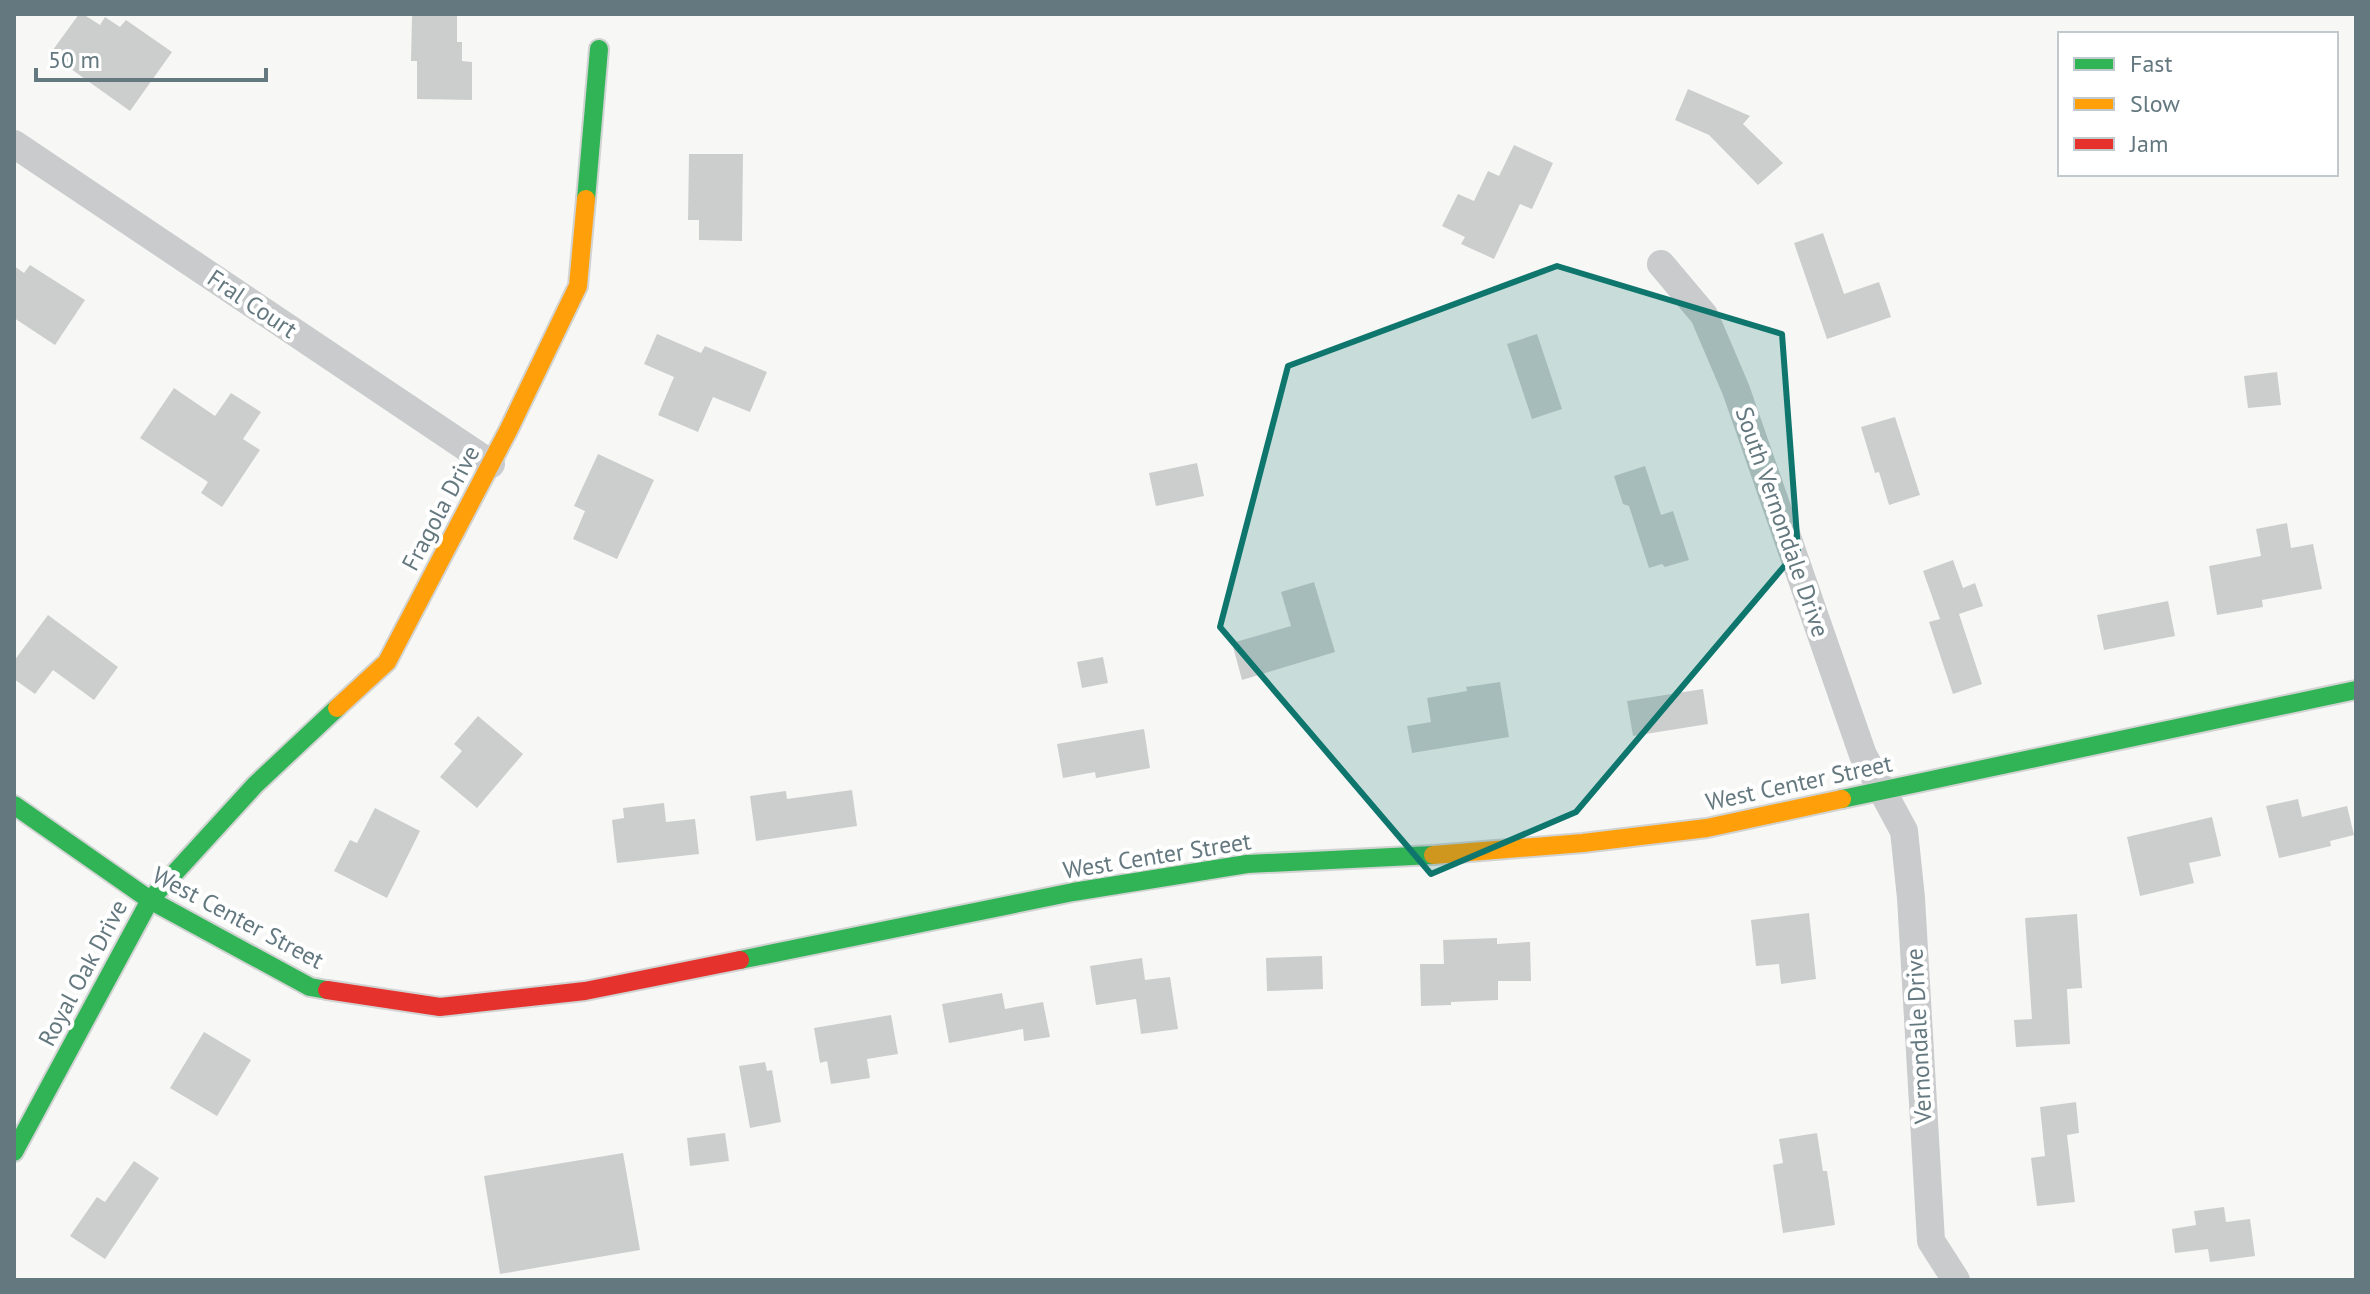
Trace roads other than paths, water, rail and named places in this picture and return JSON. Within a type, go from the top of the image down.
[{"type":"street","name":"Fragola Drive","points":[[150,900],[255,785],[387,662],[491,464],[578,286],[599,49]]},
{"type":"street","name":"Fral Court","points":[[14,144],[491,464]]},
{"type":"street","name":"South Vernondale Drive","points":[[1661,264],[1704,315],[1731,378],[1863,755],[1882,790]]},
{"type":"street","name":"West Center Street","points":[[14,805],[150,900],[310,987],[440,1007],[585,991],[1073,892],[1247,864],[1458,854],[1707,828],[2356,690]]},
{"type":"street","name":"Vernondale Drive","points":[[1882,790],[1904,831],[1911,898],[1931,1241],[1956,1280]]},
{"type":"street","name":"Royal Oak Drive","points":[[14,1152],[150,900]]}]
